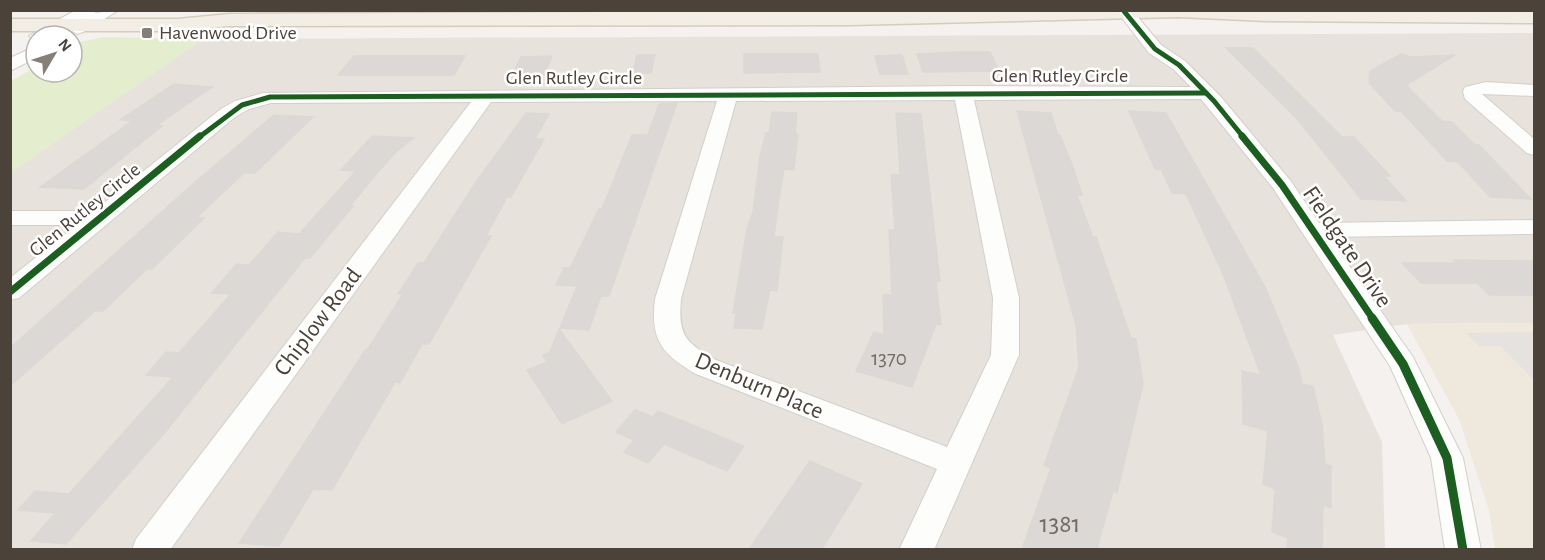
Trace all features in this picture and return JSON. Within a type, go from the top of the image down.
[{"type":"main road","points":[[10,16],[93,16],[178,25],[229,20],[839,19],[1009,16],[1038,21],[1137,14],[1245,20],[1267,15],[1534,17]]},
{"type":"main road","points":[[76,24],[93,16]]},
{"type":"street","name":"Fieldgate Drive","points":[[1137,14],[1155,49],[1179,65],[1206,93],[1282,185],[1403,363],[1447,458],[1462,549]]},
{"type":"street","points":[[10,50],[24,42]]},
{"type":"street","points":[[10,66],[24,58]]},
{"type":"street","points":[[1534,90],[1486,88],[1472,91],[1474,99],[1534,149]]},
{"type":"street","name":"Glen Rutley Circle","points":[[916,549],[957,464],[1005,354],[1006,298],[963,92]]},
{"type":"street","name":"Glen Rutley Circle","points":[[10,292],[228,113],[256,100],[279,96],[1206,93]]},
{"type":"street","name":"Denburn Place","points":[[728,94],[668,299],[665,324],[676,347],[706,367],[957,464]]},
{"type":"street","name":"Chiplow Road","points":[[149,549],[486,95]]},
{"type":"street","points":[[10,218],[102,218]]},
{"type":"street","points":[[1312,230],[1534,227]]},
{"type":"shaded area","points":[[1534,33],[1534,323],[1407,324],[1333,335],[1382,442],[1385,549],[11,549],[10,173],[203,39]]},
{"type":"shaded area","points":[[1534,323],[1534,549],[1495,549],[1489,510],[1459,419],[1407,324]]},
{"type":"shaded area","points":[[1534,332],[1534,380],[1500,346],[1479,346],[1466,333]]},
{"type":"green space","points":[[104,37],[203,39],[11,173],[11,81],[24,74],[24,84],[84,84],[84,41]]},
{"type":"building","points":[[1226,48],[1253,48],[1342,137],[1354,137],[1390,176],[1384,176],[1406,201],[1361,199],[1298,120]]},
{"type":"building","points":[[990,52],[999,71],[923,72],[917,54]]},
{"type":"building","points":[[744,54],[818,54],[820,72],[744,73]]},
{"type":"building","points":[[1401,54],[1411,57],[1455,55],[1406,85],[1442,121],[1452,122],[1475,145],[1479,145],[1531,199],[1490,197],[1458,162],[1447,161],[1401,111],[1395,111],[1369,83],[1370,71]]},
{"type":"building","points":[[637,55],[655,55],[651,73],[633,73]]},
{"type":"building","points":[[902,55],[908,74],[880,74],[875,56]]},
{"type":"building","points":[[354,56],[465,56],[454,75],[338,75]]},
{"type":"building","points":[[552,56],[545,74],[512,75],[521,57]]},
{"type":"building","points":[[174,84],[212,87],[157,125],[162,126],[84,189],[40,187],[132,121],[120,120]]},
{"type":"building","points":[[677,103],[609,296],[601,296],[589,330],[560,328],[577,286],[556,285],[564,268],[570,268],[599,209],[602,209],[632,135],[648,135],[659,104]]},
{"type":"building","points":[[1017,111],[1051,113],[1082,195],[1077,195],[1093,237],[1096,237],[1131,338],[1136,339],[1143,384],[1117,493],[1113,491],[1097,549],[1022,549],[1051,468],[1044,465],[1079,367],[1076,325]]},
{"type":"building","points":[[1129,111],[1166,113],[1265,287],[1299,369],[1302,384],[1313,386],[1322,424],[1325,464],[1331,466],[1331,508],[1323,505],[1322,549],[1287,549],[1288,538],[1272,532],[1275,489],[1263,484],[1268,431],[1243,424],[1242,371],[1261,375],[1223,274],[1186,194],[1172,193],[1161,169],[1155,169]]},
{"type":"building","points":[[772,112],[797,113],[795,134],[798,134],[794,170],[784,169],[779,199],[774,237],[783,237],[777,291],[770,290],[762,329],[734,328],[736,313],[733,313],[747,229],[753,212],[760,156],[766,133],[769,133]]},
{"type":"building","points":[[526,113],[549,114],[535,139],[544,139],[511,197],[507,197],[486,236],[491,236],[429,344],[422,344],[400,383],[395,382],[332,490],[313,489],[279,546],[239,543],[368,349],[403,294],[398,294],[418,263],[424,263],[476,182]]},
{"type":"building","points":[[896,113],[921,114],[940,281],[936,281],[941,325],[936,324],[912,387],[856,371],[874,332],[884,335],[883,295],[892,295],[889,230],[895,230],[891,175],[900,175]]},
{"type":"building","points":[[274,115],[313,117],[255,173],[244,173],[197,217],[204,218],[151,270],[147,269],[103,311],[95,311],[10,386],[10,348],[194,183]]},
{"type":"building","points":[[372,136],[414,138],[396,152],[378,172],[350,206],[353,206],[310,258],[305,258],[162,436],[66,544],[31,541],[55,513],[18,510],[35,491],[69,494],[173,377],[146,375],[166,352],[179,353],[231,294],[211,293],[237,264],[249,265],[278,232],[299,234],[356,171],[341,170]]},
{"type":"building","points":[[1454,260],[1534,261],[1534,295],[1489,295],[1477,283],[1421,283],[1402,263],[1457,263]]},
{"type":"building","points":[[559,329],[612,401],[562,424],[527,370],[547,362],[543,355],[550,352]]},
{"type":"building","points":[[635,410],[653,417],[658,411],[744,446],[727,471],[664,444],[648,463],[624,452],[634,440],[616,432]]},
{"type":"building","points":[[810,461],[862,484],[822,549],[749,549]]},
{"type":"cycle path","points":[[1123,10],[1155,49],[1179,65],[1214,101],[1282,185],[1403,364],[1447,458],[1463,550]]},
{"type":"cycle path","points":[[10,292],[228,113],[242,105],[270,97],[1206,93]]},
{"type":"place","name":"Havenwood Drive","points":[[147,33]]}]
